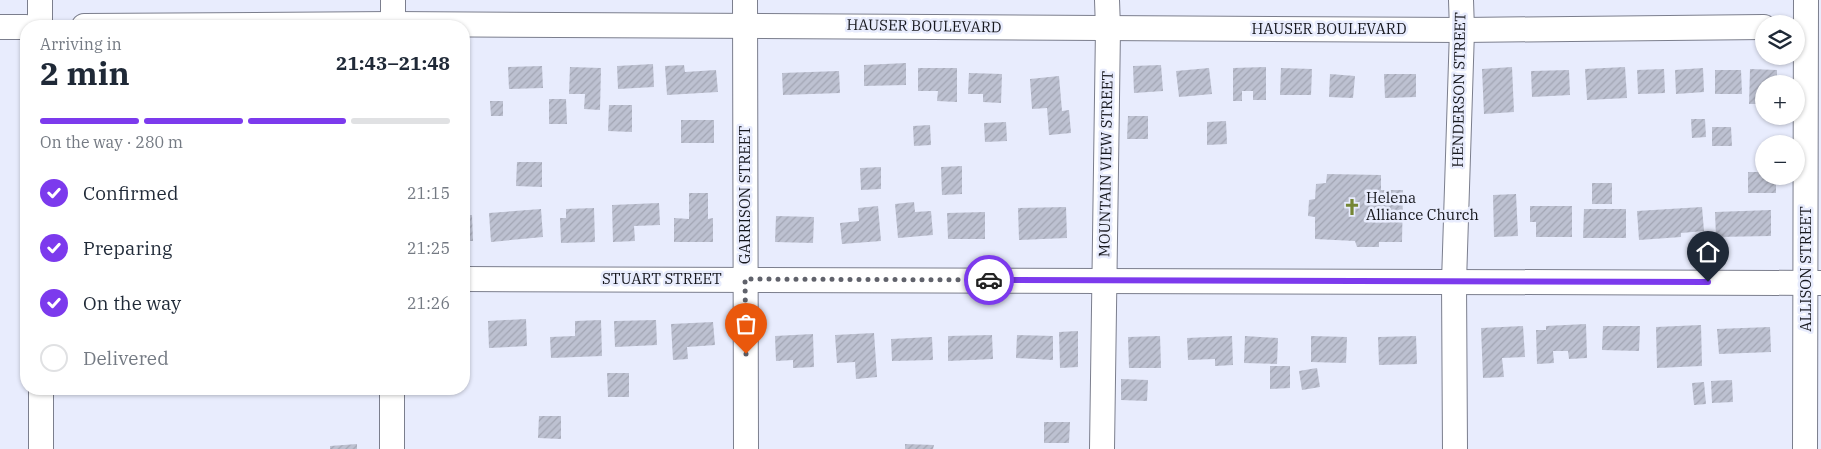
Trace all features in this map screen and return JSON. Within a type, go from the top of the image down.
[{"type":"street","points":[[40,0],[40,20]]},
{"type":"street","points":[[393,0],[393,20]]},
{"type":"street","name":"GARRISON STREET","points":[[745,0],[746,449]]},
{"type":"street","name":"MOUNTAIN VIEW STREET","points":[[1102,449],[1107,0]]},
{"type":"street","name":"HENDERSON STREET","points":[[1455,449],[1454,282],[1462,30],[1461,0]]},
{"type":"street","name":"ALLISON STREET","points":[[1805,449],[1813,283],[1806,0]]},
{"type":"street","name":"HAUSER BOULEVARD","points":[[470,25],[745,24],[1462,30],[1755,27]]},
{"type":"street","points":[[0,26],[20,27]]},
{"type":"street","name":"STUART STREET","points":[[470,279],[1813,283]]},
{"type":"street","points":[[41,395],[41,449]]},
{"type":"street","points":[[392,395],[392,449]]},
{"type":"building","points":[[906,63],[906,85],[864,86],[864,65]]},
{"type":"building","points":[[653,64],[654,87],[618,89],[617,66]]},
{"type":"building","points":[[684,65],[685,72],[716,70],[718,92],[667,95],[665,66]]},
{"type":"building","points":[[1161,65],[1163,91],[1134,93],[1133,66]]},
{"type":"building","points":[[542,66],[543,88],[509,89],[508,67]]},
{"type":"building","points":[[570,67],[601,68],[600,110],[584,109],[585,94],[569,94]]},
{"type":"building","points":[[1266,67],[1266,100],[1253,100],[1253,91],[1242,91],[1242,101],[1233,101],[1233,68]]},
{"type":"building","points":[[1512,67],[1514,112],[1484,114],[1482,69]]},
{"type":"building","points":[[1625,67],[1627,98],[1587,100],[1585,69]]},
{"type":"building","points":[[918,68],[957,68],[957,102],[937,101],[938,91],[918,91]]},
{"type":"building","points":[[1209,68],[1212,94],[1179,97],[1176,71]]},
{"type":"building","points":[[1281,68],[1312,69],[1311,95],[1280,95]]},
{"type":"building","points":[[1703,68],[1704,92],[1676,94],[1675,70]]},
{"type":"building","points":[[1664,69],[1665,93],[1638,94],[1637,70]]},
{"type":"building","points":[[1750,69],[1777,70],[1777,75],[1755,75],[1755,104],[1749,104]]},
{"type":"building","points":[[1569,70],[1570,95],[1532,97],[1531,71]]},
{"type":"building","points":[[1715,70],[1741,70],[1742,94],[1715,94]]},
{"type":"building","points":[[839,71],[840,93],[783,95],[782,73]]},
{"type":"building","points":[[969,73],[1002,74],[1001,103],[983,102],[983,94],[968,94]]},
{"type":"building","points":[[1330,74],[1355,76],[1353,98],[1329,97]]},
{"type":"building","points":[[1384,74],[1416,74],[1416,97],[1385,98]]},
{"type":"building","points":[[1059,76],[1062,111],[1069,110],[1071,133],[1049,135],[1047,108],[1032,109],[1030,79]]},
{"type":"building","points":[[549,99],[566,99],[567,124],[549,124]]},
{"type":"building","points":[[490,101],[503,101],[503,116],[491,116]]},
{"type":"building","points":[[609,105],[632,105],[632,132],[608,131]]},
{"type":"building","points":[[1128,116],[1148,116],[1148,139],[1127,139]]},
{"type":"building","points":[[1691,119],[1705,119],[1706,137],[1692,138]]},
{"type":"building","points":[[681,120],[714,120],[714,143],[681,143]]},
{"type":"building","points":[[1226,121],[1227,144],[1207,145],[1207,122]]},
{"type":"building","points":[[1006,122],[1007,141],[985,142],[984,123]]},
{"type":"building","points":[[930,125],[931,145],[914,146],[913,126]]},
{"type":"building","points":[[1712,127],[1731,127],[1732,146],[1712,146]]},
{"type":"building","points":[[517,162],[542,162],[542,187],[516,186]]},
{"type":"building","points":[[962,166],[962,194],[942,195],[941,167]]},
{"type":"building","points":[[881,167],[881,189],[861,190],[860,168]]},
{"type":"building","points":[[1748,172],[1755,172],[1755,185],[1776,185],[1776,193],[1748,193]]},
{"type":"building","points":[[1327,174],[1381,175],[1381,190],[1403,190],[1402,242],[1379,242],[1379,247],[1357,247],[1355,241],[1315,239],[1315,217],[1308,216],[1309,200],[1315,199],[1316,184],[1326,183]]},
{"type":"building","points":[[1592,183],[1612,183],[1612,204],[1592,204]]},
{"type":"building","points":[[689,193],[708,193],[708,219],[713,218],[713,242],[674,242],[674,218],[689,219]]},
{"type":"building","points":[[1516,194],[1518,236],[1494,237],[1493,195]]},
{"type":"building","points":[[914,202],[915,212],[931,211],[933,235],[898,238],[895,204]]},
{"type":"building","points":[[659,203],[660,225],[634,226],[635,241],[613,242],[612,205]]},
{"type":"building","points":[[878,206],[881,241],[842,244],[840,223],[859,221],[858,208]]},
{"type":"building","points":[[1530,206],[1572,206],[1572,237],[1536,237],[1536,222],[1530,222]]},
{"type":"building","points":[[1066,207],[1067,238],[1019,240],[1018,208]]},
{"type":"building","points":[[1702,207],[1704,231],[1681,233],[1681,237],[1639,240],[1637,211]]},
{"type":"building","points":[[594,208],[595,242],[561,243],[560,218],[566,218],[566,209]]},
{"type":"building","points":[[541,209],[543,237],[491,242],[489,213]]},
{"type":"building","points":[[1584,209],[1626,209],[1626,238],[1583,238]]},
{"type":"building","points":[[1771,210],[1771,236],[1716,237],[1715,212]]},
{"type":"building","points":[[985,212],[985,239],[948,239],[947,213]]},
{"type":"building","points":[[470,215],[472,215],[473,241],[470,241]]},
{"type":"building","points":[[776,216],[814,217],[813,243],[775,242]]},
{"type":"building","points":[[526,319],[527,346],[489,348],[488,321]]},
{"type":"building","points":[[601,320],[602,356],[551,358],[550,337],[575,336],[575,321]]},
{"type":"building","points":[[656,320],[657,345],[615,347],[614,321]]},
{"type":"building","points":[[713,322],[715,345],[687,347],[688,359],[673,360],[671,324]]},
{"type":"building","points":[[1586,324],[1587,358],[1569,359],[1568,351],[1553,351],[1554,363],[1537,364],[1536,330],[1546,330],[1546,326]]},
{"type":"building","points":[[1701,325],[1702,366],[1657,368],[1656,327]]},
{"type":"building","points":[[1523,326],[1525,357],[1502,358],[1504,377],[1483,378],[1481,328]]},
{"type":"building","points":[[1603,326],[1640,326],[1639,351],[1602,350]]},
{"type":"building","points":[[1770,327],[1771,352],[1719,354],[1717,329]]},
{"type":"building","points":[[1078,331],[1078,367],[1060,368],[1059,332]]},
{"type":"building","points":[[874,333],[877,377],[856,379],[855,362],[837,363],[835,335]]},
{"type":"building","points":[[813,334],[814,367],[793,368],[793,360],[776,361],[775,336]]},
{"type":"building","points":[[992,335],[993,359],[948,361],[948,336]]},
{"type":"building","points":[[1017,335],[1053,336],[1053,360],[1016,358]]},
{"type":"building","points":[[1160,336],[1161,368],[1129,368],[1128,337]]},
{"type":"building","points":[[1232,336],[1233,365],[1215,366],[1215,359],[1188,360],[1187,338]]},
{"type":"building","points":[[1245,336],[1278,338],[1277,364],[1244,363]]},
{"type":"building","points":[[1311,336],[1347,337],[1346,363],[1311,362]]},
{"type":"building","points":[[1416,336],[1417,364],[1379,365],[1378,337]]},
{"type":"building","points":[[932,337],[933,360],[892,361],[891,339]]},
{"type":"building","points":[[1270,366],[1290,366],[1290,388],[1270,389]]},
{"type":"building","points":[[1317,368],[1320,387],[1302,390],[1299,371]]},
{"type":"building","points":[[607,373],[629,373],[629,397],[608,397]]},
{"type":"building","points":[[1121,379],[1148,380],[1147,401],[1121,400]]},
{"type":"building","points":[[1732,380],[1733,402],[1712,403],[1711,381]]},
{"type":"building","points":[[1704,382],[1706,404],[1694,405],[1692,383]]},
{"type":"building","points":[[539,416],[561,416],[561,439],[538,438]]},
{"type":"building","points":[[1044,422],[1070,422],[1069,443],[1044,443]]},
{"type":"building","points":[[357,444],[357,449],[330,449],[330,446]]},
{"type":"building","points":[[905,444],[934,445],[933,449],[905,449]]},
{"type":"way so far","points":[[746,354],[745,279],[989,280]]},
{"type":"place","name":"Helena Alliance Church","points":[[1352,207]]},
{"type":"route","points":[[989,280],[1708,282]]}]
